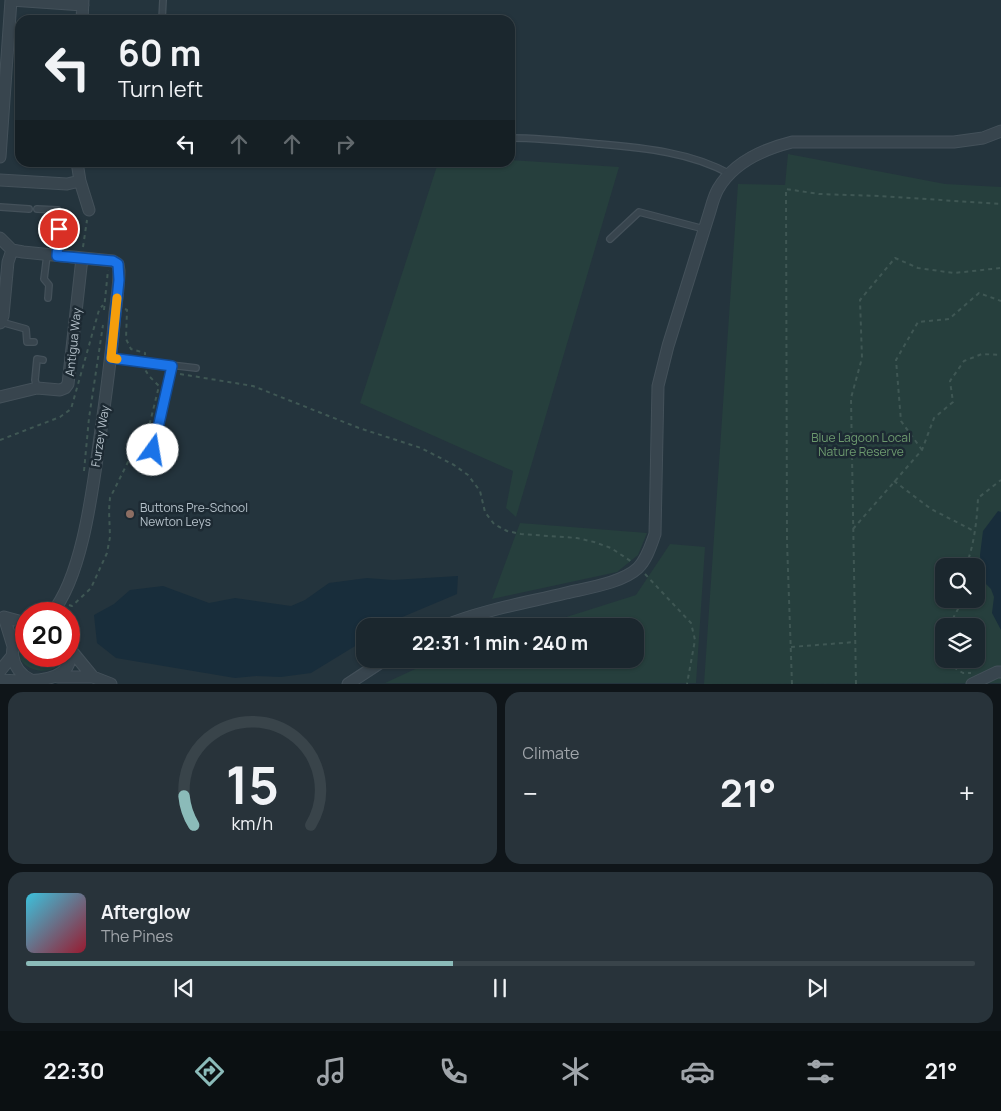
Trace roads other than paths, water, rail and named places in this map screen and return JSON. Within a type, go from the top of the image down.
[{"type":"street","points":[[0,157],[3,86],[12,0],[83,2],[82,15]]},
{"type":"street","points":[[467,618],[609,582],[630,574],[639,567],[650,550],[655,534],[658,386],[668,346],[717,190],[743,162],[773,147],[792,142],[954,142],[983,138],[1001,131]]},
{"type":"street","points":[[78,167],[89,210]]},
{"type":"street","points":[[0,180],[67,184],[80,181]]},
{"type":"street","points":[[0,238],[12,250],[82,258]]},
{"type":"street","points":[[1,322],[3,288],[12,250]]},
{"type":"street","name":"Furzey Way","points":[[63,602],[81,544],[91,492],[111,358],[119,280],[113,262],[82,258]]},
{"type":"street","name":"Antigua Way","points":[[0,398],[37,388],[60,390],[68,384],[82,258]]},
{"type":"street","points":[[2,615],[15,619]]},
{"type":"street","points":[[2,615],[13,651],[14,664],[19,672],[33,681]]},
{"type":"street","points":[[0,671],[13,651],[15,644]]},
{"type":"street","points":[[80,659],[93,677]]},
{"type":"street","points":[[0,680],[50,681],[58,677],[66,667]]},
{"type":"street","points":[[348,684],[372,668]]},
{"type":"street","points":[[972,678],[1001,672]]},
{"type":"street","points":[[58,677],[93,677],[111,684]]},
{"type":"lane","points":[[162,15],[163,0]]},
{"type":"lane","points":[[515,138],[608,145],[670,153],[697,159],[730,174]]},
{"type":"lane","points":[[0,207],[29,209]]},
{"type":"lane","points":[[37,209],[58,210],[61,216],[44,279],[49,285],[48,298]]},
{"type":"lane","points":[[610,239],[639,212],[704,229]]},
{"type":"lane","points":[[1,322],[26,330],[27,342],[34,342]]},
{"type":"lane","points":[[111,358],[144,365],[196,368]]},
{"type":"lane","points":[[37,388],[35,380],[38,359],[43,360]]},
{"type":"lane","points":[[149,465],[172,366]]},
{"type":"water","points":[[998,511],[1001,512],[1001,630],[992,613],[994,597],[991,589],[985,583],[985,558],[980,558],[983,531]]},
{"type":"water","points":[[458,576],[457,594],[400,618],[356,618],[356,646],[311,673],[281,677],[256,676],[235,678],[116,658],[97,643],[94,615],[114,604],[130,590],[163,586],[209,603],[235,598],[291,606],[305,600],[329,583],[367,578],[393,580]]},
{"type":"place","name":"Buttons Pre-School Newton Leys","points":[[130,514]]},
{"type":"park label","name":"Blue Lagoon Local Nature Reserve","points":[[861,444]]}]
